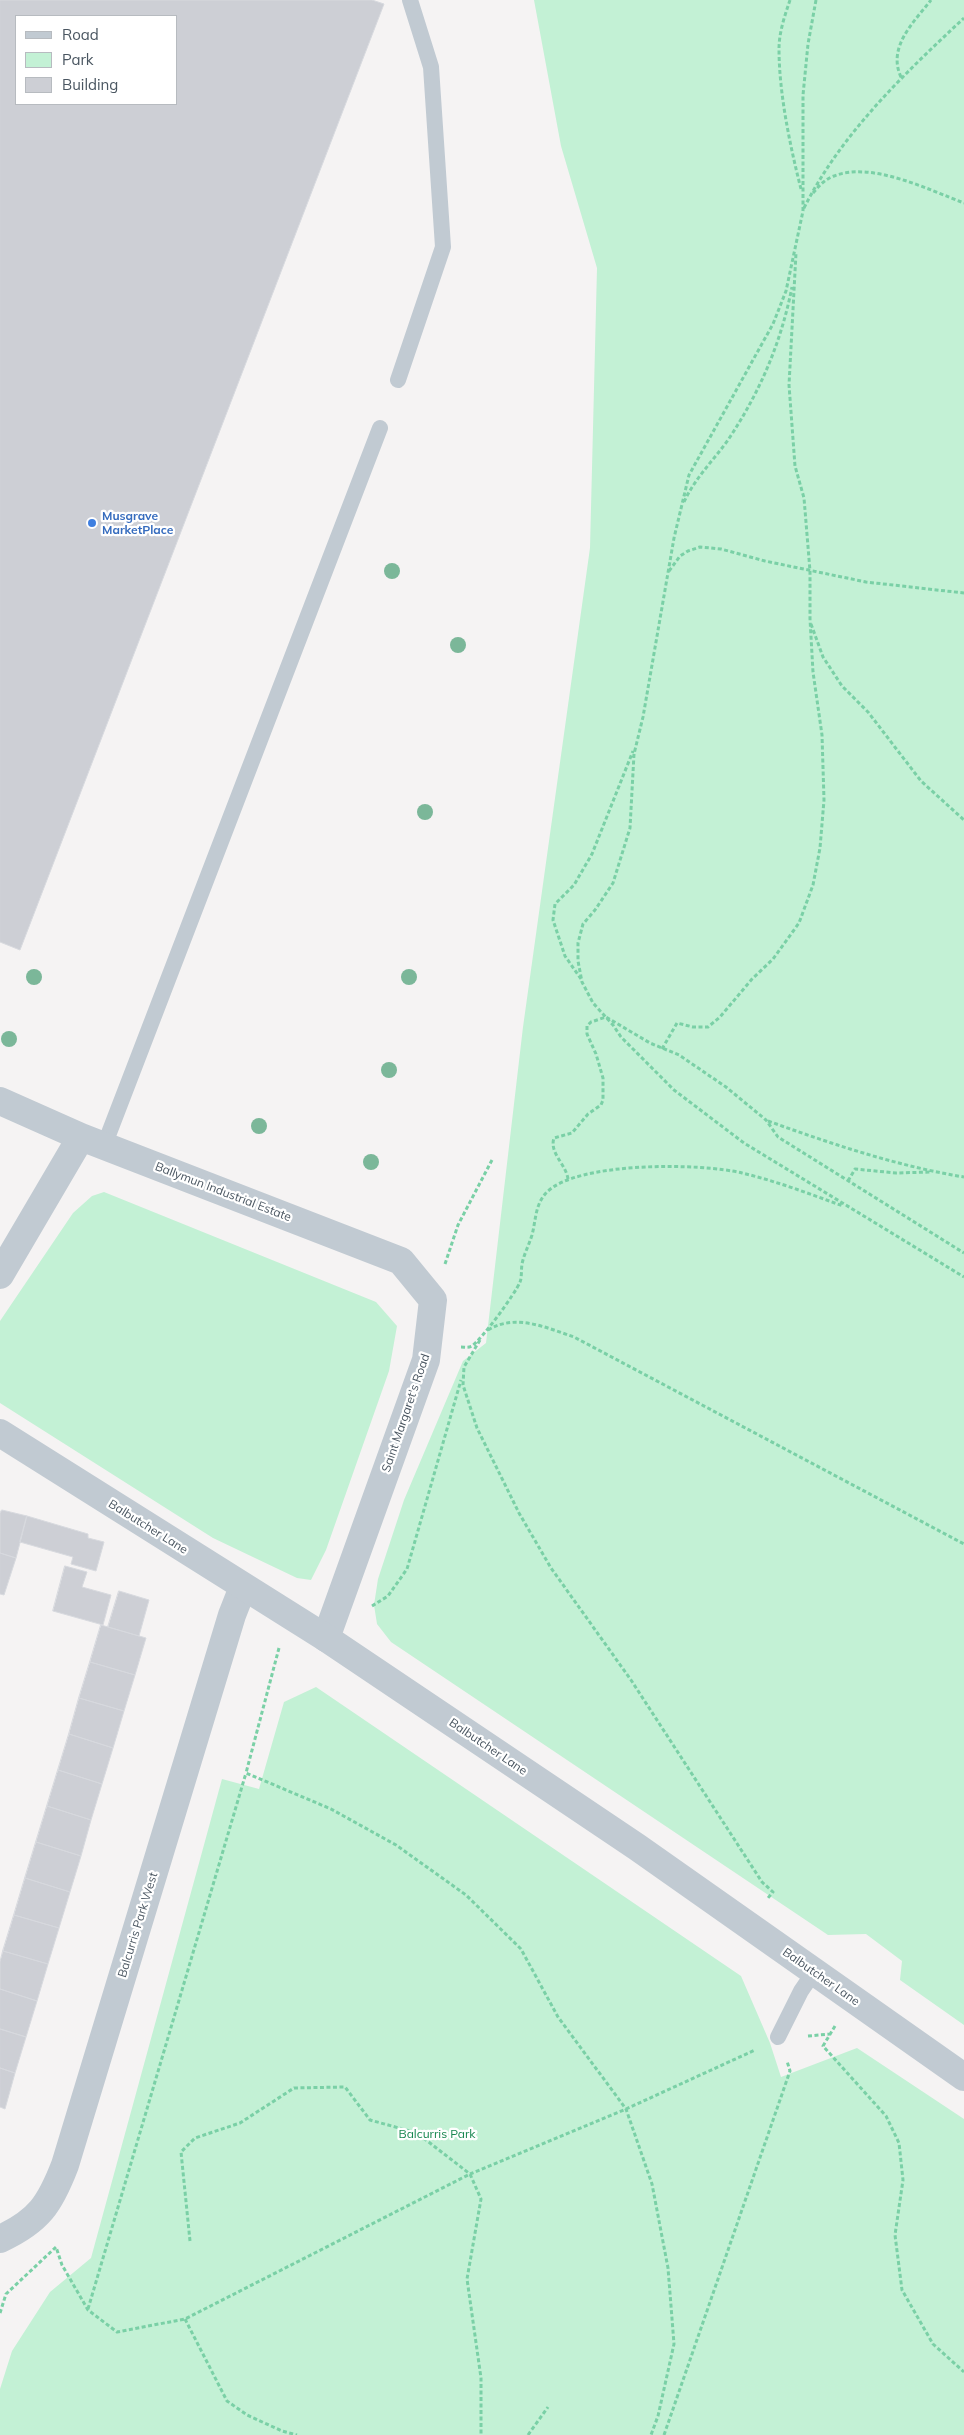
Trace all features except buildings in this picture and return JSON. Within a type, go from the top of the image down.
[{"type":"street","name":"Ballymun Industrial Estate","points":[[0,1101],[92,1141],[401,1262],[433,1300]]},
{"type":"street","points":[[0,1275],[92,1141]]},
{"type":"street","name":"Saint Margaret's Road","points":[[326,1638],[426,1360],[433,1300]]},
{"type":"street","name":"Balbutcher Lane","points":[[0,1433],[326,1638],[637,1847],[964,2077]]},
{"type":"street","name":"Balcurris Park West","points":[[0,2239],[33,2220],[53,2196],[65,2165],[232,1615],[243,1587]]},
{"type":"lane","points":[[398,380],[443,248],[431,67],[410,0]]},
{"type":"lane","points":[[92,1141],[380,428]]},
{"type":"lane","points":[[778,2037],[801,1991],[814,1972]]},
{"type":"path","points":[[790,0],[782,28],[780,57],[793,152],[803,197]]},
{"type":"path","points":[[582,982],[578,943],[583,924],[613,883],[630,828],[636,745],[680,511],[689,475],[773,324],[786,291],[803,211],[801,149],[803,95],[808,44],[816,0]]},
{"type":"path","points":[[901,77],[897,69],[896,55],[900,45],[931,0]]},
{"type":"path","points":[[803,211],[837,156],[901,77],[964,18]]},
{"type":"path","points":[[810,197],[823,182],[834,176],[872,173],[896,178],[964,203]]},
{"type":"path","points":[[662,1049],[677,1023],[693,1027],[708,1027],[736,1000],[752,979],[773,959],[800,924],[813,885],[820,848],[824,800],[822,735],[813,672],[810,570],[804,498],[795,466],[789,385],[797,242]]},
{"type":"path","points":[[680,511],[693,483],[727,440],[773,359],[795,272]]},
{"type":"path","points":[[668,573],[680,556],[700,547],[736,552],[765,561],[866,582],[964,593]]},
{"type":"path","points":[[810,619],[823,657],[842,686],[868,712],[921,782],[964,820]]},
{"type":"path","points":[[636,745],[592,854],[574,885],[555,904],[553,920],[562,948],[593,1003],[620,1037],[682,1095],[744,1143],[964,1277]]},
{"type":"path","points":[[568,1179],[567,1169],[555,1152],[552,1143],[554,1138],[572,1133],[588,1114],[601,1105],[603,1100],[603,1078],[596,1054],[587,1034],[587,1026],[591,1022],[606,1018],[662,1049],[679,1055],[726,1087],[766,1120],[778,1137],[964,1253]]},
{"type":"path","points":[[766,1120],[838,1146],[937,1172],[964,1177]]},
{"type":"path","points":[[433,1300],[458,1225],[492,1160]]},
{"type":"path","points":[[339,1600],[365,1610],[388,1596],[398,1585],[407,1569],[440,1459],[463,1370],[468,1357],[520,1282],[522,1262],[533,1234],[534,1217],[546,1193],[562,1181],[583,1174],[648,1167],[697,1168],[741,1172],[849,1208]]},
{"type":"path","points":[[848,1181],[854,1169],[896,1173],[937,1172]]},
{"type":"path","points":[[487,1330],[495,1326],[520,1322],[574,1337],[964,1544]]},
{"type":"path","points":[[428,1340],[458,1347],[470,1347],[480,1340]]},
{"type":"path","points":[[463,1370],[462,1385],[477,1428],[535,1541],[551,1568],[631,1680],[762,1882],[773,1892],[747,1924]]},
{"type":"path","points":[[88,2310],[246,1773],[281,1642]]},
{"type":"path","points":[[246,1773],[332,1809],[396,1845],[466,1895],[521,1949],[558,2017],[626,2109],[652,2184],[668,2268],[674,2344],[658,2416],[651,2435]]},
{"type":"path","points":[[837,2023],[823,2046],[886,2116],[899,2143],[903,2180],[895,2235],[902,2290],[933,2344],[964,2372]]},
{"type":"path","points":[[0,2313],[6,2294],[56,2247],[62,2265],[88,2310],[117,2332],[185,2319],[470,2174],[626,2109],[778,2037],[790,2072],[664,2435]]},
{"type":"path","points":[[190,2241],[181,2152],[195,2138],[240,2123],[294,2088],[344,2087],[370,2120],[417,2133],[470,2174],[481,2199],[466,2279],[481,2378],[481,2435]]},
{"type":"path","points":[[185,2319],[227,2401],[247,2415],[282,2431],[297,2435]]},
{"type":"path","points":[[528,2435],[548,2407]]},
{"type":"green space","points":[[534,0],[964,0],[964,2025],[900,1980],[902,1961],[866,1934],[828,1935],[391,1642],[377,1624],[374,1605],[378,1579],[404,1500],[463,1361],[486,1343],[523,1027],[590,548],[597,268],[561,146]]},
{"type":"green space","points":[[104,1192],[376,1302],[397,1326],[389,1371],[326,1550],[311,1580],[297,1578],[213,1538],[0,1403],[0,1321],[73,1213],[92,1196]]},
{"type":"green space","name":"Balcurris Park","points":[[316,1687],[741,1976],[770,2043],[781,2077],[857,2048],[964,2119],[964,2435],[0,2435],[0,2389],[12,2351],[50,2292],[91,2258],[222,1779],[259,1789],[284,1702]]},
{"type":"place","name":"Musgrave MarketPlace","points":[[92,523]]}]
